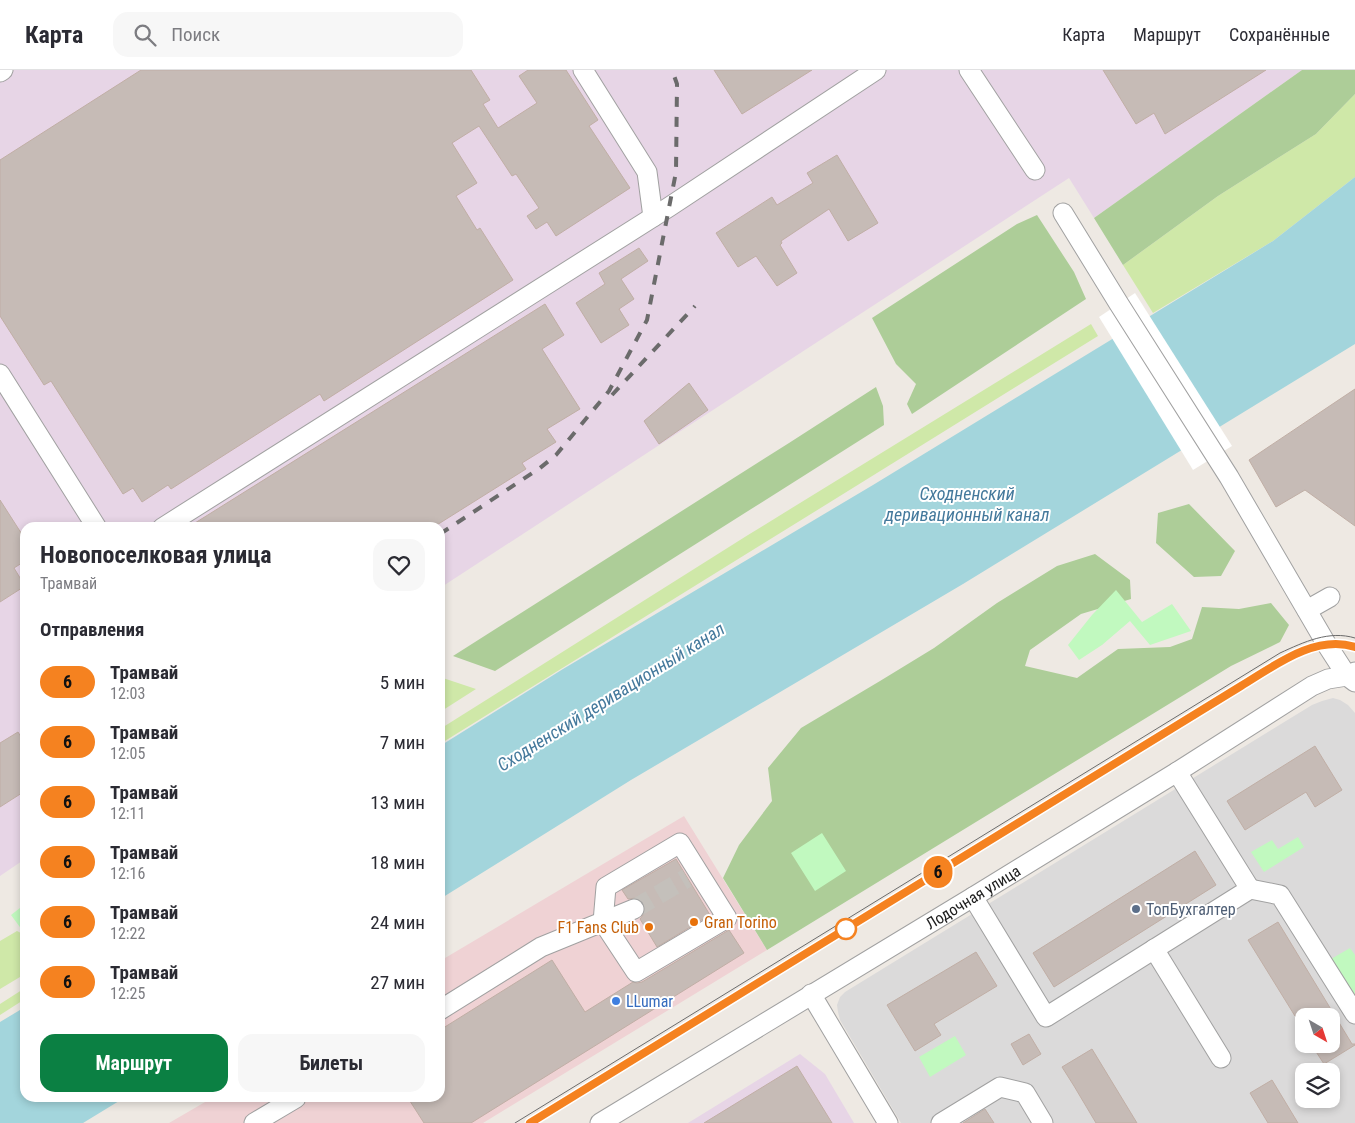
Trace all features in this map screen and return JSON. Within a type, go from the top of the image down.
[{"type":"street","points":[[583,70],[647,172],[654,217]]},
{"type":"street","points":[[171,522],[654,217],[876,70]]},
{"type":"street","points":[[969,70],[1035,170]]},
{"type":"street","points":[[1063,213],[1216,456],[1275,541],[1307,610],[1327,645],[1352,677]]},
{"type":"street","points":[[0,374],[93,522]]},
{"type":"street","points":[[1307,610],[1330,597]]},
{"type":"street","name":"Лодочная улица","points":[[600,1123],[1177,772],[1312,686],[1328,679],[1352,677]]},
{"type":"street","points":[[1177,772],[1250,888],[1280,895],[1355,1014]]},
{"type":"street","points":[[680,844],[693,875],[727,918],[636,972],[603,922],[606,888],[680,844]]},
{"type":"street","points":[[973,897],[1046,1017],[1250,888]]},
{"type":"street","points":[[445,1007],[542,947],[634,909]]},
{"type":"street","points":[[1154,949],[1221,1058]]},
{"type":"street","points":[[811,994],[888,1123]]},
{"type":"street","points":[[941,1123],[1000,1087],[1025,1093],[1043,1123]]},
{"type":"street","points":[[254,1123],[289,1102]]},
{"type":"shaded area","points":[[0,70],[1302,70],[1094,218],[1069,178],[445,585],[445,522],[20,522],[20,862],[0,876]]},
{"type":"shaded area","points":[[1333,698],[1348,705],[1355,713],[1355,1123],[901,1123],[840,1020],[837,1005],[840,997],[845,992],[1312,705]]},
{"type":"shaded area","points":[[684,816],[767,950],[483,1123],[169,1123],[205,1102],[445,1102],[445,958]]},
{"type":"shaded area","points":[[800,1054],[825,1074],[854,1123],[688,1123]]},
{"type":"green space","points":[[1302,70],[1355,70],[1355,94],[1316,134],[1218,196],[1123,265],[1094,218]]},
{"type":"green space","points":[[1355,94],[1355,177],[1273,241],[1153,313],[1123,265],[1218,196],[1316,134]]},
{"type":"green space","points":[[1037,215],[1074,272],[1086,299],[912,414],[907,404],[916,384],[896,364],[872,318],[1017,224]]},
{"type":"green space","points":[[1091,324],[1098,336],[445,741],[445,726],[748,535]]},
{"type":"green space","points":[[876,387],[883,406],[884,425],[495,671],[453,656],[789,443]]},
{"type":"green space","points":[[1189,504],[1235,551],[1221,576],[1194,577],[1156,543],[1158,513]]},
{"type":"green space","points":[[1095,554],[1130,580],[1131,599],[1081,614],[1030,650],[1025,666],[1077,678],[1118,649],[1170,647],[1192,639],[1202,607],[1239,609],[1271,603],[1289,625],[1280,642],[1231,666],[767,950],[723,878],[739,845],[772,801],[768,768],[801,728],[934,648],[997,603],[1057,566]]},
{"type":"green space","points":[[1116,590],[1142,622],[1172,604],[1191,631],[1150,645],[1130,621],[1102,645],[1079,660],[1068,645],[1092,615]]},
{"type":"green space","points":[[445,679],[476,689],[445,709]]},
{"type":"green space","points":[[822,833],[846,871],[815,891],[791,853]]},
{"type":"green space","points":[[1298,837],[1304,847],[1264,872],[1251,852],[1272,840],[1278,849]]},
{"type":"green space","points":[[20,908],[20,927],[11,915]]},
{"type":"green space","points":[[17,931],[20,932],[20,977],[0,989],[0,941]]},
{"type":"green space","points":[[1350,948],[1355,955],[1355,997],[1331,959]]},
{"type":"green space","points":[[20,991],[20,1002],[0,1015],[0,1004]]},
{"type":"green space","points":[[955,1036],[966,1055],[930,1077],[919,1057]]},
{"type":"water","name":"Сходненский деривационный канал","points":[[1355,177],[1355,344],[963,584],[631,780],[445,896],[445,743],[563,669],[873,485],[1273,241]]},
{"type":"water","points":[[20,1010],[20,1102],[117,1102],[83,1123],[0,1123],[0,1022]]},
{"type":"pier","points":[[1135,293],[1232,446],[1193,470],[1099,317]]},
{"type":"building","points":[[141,70],[471,70],[490,100],[483,104],[498,128],[537,103],[519,76],[528,70],[566,70],[598,120],[589,126],[630,188],[556,236],[547,222],[536,229],[527,216],[539,208],[516,174],[512,176],[479,126],[452,143],[477,183],[456,196],[477,230],[480,228],[513,280],[324,401],[320,394],[171,489],[168,485],[142,502],[133,488],[123,494],[51,381],[44,385],[0,316],[0,160]]},
{"type":"building","points":[[714,70],[812,70],[742,114]]},
{"type":"building","points":[[1103,70],[1266,70],[1165,134],[1154,113],[1136,124]]},
{"type":"building","points":[[837,155],[878,223],[848,241],[829,209],[781,241],[780,245],[797,273],[777,286],[756,256],[738,267],[716,233],[772,197],[777,205],[813,183],[807,173]]},
{"type":"building","points":[[639,248],[648,261],[621,279],[634,299],[619,309],[629,325],[601,343],[576,303],[605,284],[599,273]]},
{"type":"building","points":[[545,304],[564,335],[542,349],[580,409],[547,429],[556,442],[522,463],[526,469],[442,522],[197,522]]},
{"type":"building","points":[[689,383],[708,410],[659,444],[644,421]]},
{"type":"building","points":[[1355,389],[1355,526],[1305,490],[1276,507],[1249,460]]},
{"type":"building","points":[[0,500],[20,531],[20,564],[14,568],[20,578],[20,589],[0,602]]},
{"type":"building","points":[[18,732],[20,735],[20,794],[0,807],[0,743]]},
{"type":"building","points":[[1315,746],[1342,790],[1315,807],[1306,792],[1245,830],[1227,801]]},
{"type":"building","points":[[1195,851],[1216,885],[1054,987],[1033,953]]},
{"type":"building","points":[[676,859],[710,915],[657,947],[640,919],[645,911],[644,904],[636,898],[628,899],[622,890]]},
{"type":"building","points":[[1278,922],[1330,1008],[1295,1008],[1295,1016],[1248,940]]},
{"type":"building","points":[[729,930],[744,953],[471,1123],[424,1123],[411,1102],[445,1102],[445,1027],[552,960],[585,1012],[633,982],[642,982]]},
{"type":"building","points":[[976,952],[997,986],[934,1024],[941,1035],[915,1051],[887,1005]]},
{"type":"building","points":[[1340,1024],[1352,1044],[1355,1045],[1323,1063],[1317,1053],[1340,1053]]},
{"type":"building","points":[[1029,1034],[1041,1054],[1023,1065],[1011,1044]]},
{"type":"building","points":[[1092,1049],[1137,1123],[1096,1123],[1062,1067]]},
{"type":"building","points":[[797,1066],[832,1123],[704,1123]]},
{"type":"building","points":[[1272,1080],[1298,1123],[1268,1123],[1250,1093]]},
{"type":"building","points":[[985,1109],[994,1123],[963,1123]]},
{"type":"tunnel","points":[[634,909],[687,878]]},
{"type":"tram line","points":[[515,1123],[1280,653],[1307,641],[1326,636],[1336,635],[1355,638]]},
{"type":"tram line","name":"6","points":[[530,1123],[1284,660],[1305,650],[1332,644],[1348,644],[1355,647]]},
{"type":"tram line","points":[[529,1123],[1267,670],[1295,654],[1325,645],[1340,644],[1355,647]]},
{"type":"railway","points":[[445,531],[540,468],[556,455],[609,391],[647,320],[676,172],[677,84],[672,70]]},
{"type":"railway","points":[[612,395],[695,306]]},
{"type":"place","name":"ТопБухгалтер","points":[[1136,909]]},
{"type":"place","name":"Gran Torino","points":[[694,922]]},
{"type":"place","name":"F1 Fans Club","points":[[649,927]]},
{"type":"place","name":"LLumar","points":[[616,1001]]}]
